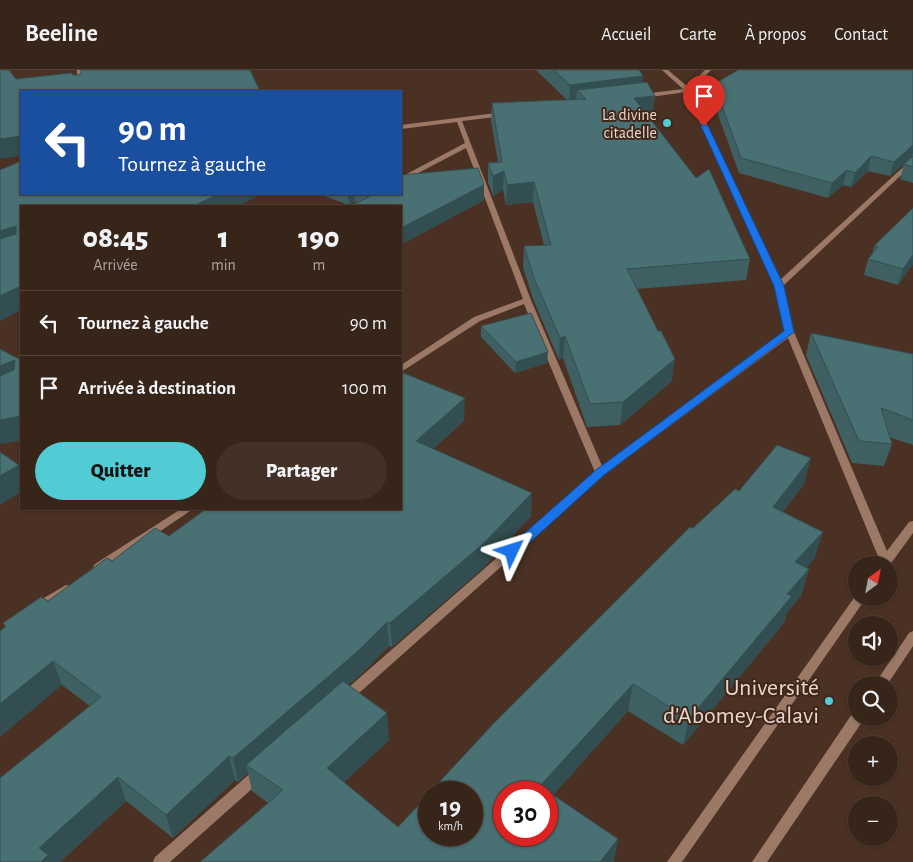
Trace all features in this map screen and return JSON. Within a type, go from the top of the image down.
[{"type":"street","points":[[80,70],[80,90]]},
{"type":"street","points":[[665,70],[688,90],[779,286],[790,332],[882,556]]},
{"type":"street","points":[[640,96],[688,90],[708,70]]},
{"type":"street","points":[[402,127],[516,112]]},
{"type":"street","points":[[459,120],[527,300],[600,473]]},
{"type":"street","points":[[402,179],[468,144]]},
{"type":"street","points":[[779,286],[913,160]]},
{"type":"street","points":[[402,368],[478,319],[527,300]]},
{"type":"street","points":[[339,704],[600,473],[790,332]]},
{"type":"street","points":[[90,573],[186,510]]},
{"type":"street","points":[[890,556],[913,525]]},
{"type":"street","points":[[24,616],[74,584]]},
{"type":"street","points":[[674,862],[854,606]]},
{"type":"street","points":[[886,676],[913,636]]},
{"type":"street","points":[[758,862],[852,726]]},
{"type":"street","points":[[160,862],[264,770]]},
{"type":"building","points":[[0,70],[9,70],[16,79],[71,73],[79,75],[81,70],[250,70],[260,90],[20,90],[20,136],[0,139]]},
{"type":"building","points":[[554,70],[639,70],[643,76],[570,85]]},
{"type":"building","points":[[738,70],[913,70],[913,145],[894,162],[871,156],[855,173],[847,170],[832,183],[741,158],[714,84]]},
{"type":"building","points":[[647,82],[655,96],[634,98],[696,178],[709,169],[750,259],[627,269],[658,331],[661,331],[675,359],[623,402],[590,404],[565,336],[560,338],[534,278],[524,246],[551,245],[534,182],[507,185],[504,171],[493,176],[488,163],[502,162],[492,103],[586,99],[577,90]]},
{"type":"building","points":[[913,156],[913,167],[904,164]]},
{"type":"building","points":[[20,161],[20,195],[217,195],[195,205],[20,205],[20,286],[0,296],[0,239],[16,234],[16,226],[0,231],[0,170]]},
{"type":"building","points":[[478,168],[484,185],[402,227],[402,205],[352,205],[369,197],[363,195],[402,195],[402,175]]},
{"type":"building","points":[[913,208],[913,255],[903,269],[868,259],[878,247],[874,246]]},
{"type":"building","points":[[531,313],[548,352],[516,362],[481,326]]},
{"type":"building","points":[[811,333],[913,354],[913,420],[881,408],[892,444],[859,441]]},
{"type":"building","points":[[0,349],[20,359],[20,416],[0,420],[0,376],[14,370],[15,360],[0,366]]},
{"type":"building","points":[[402,372],[465,398],[416,441],[532,493],[483,544],[390,623],[387,622],[357,652],[233,758],[229,756],[166,815],[118,777],[39,848],[48,855],[41,862],[0,862],[0,778],[101,697],[53,661],[0,704],[0,631],[6,626],[3,623],[41,597],[48,601],[107,558],[112,561],[155,528],[169,536],[205,510],[402,510]]},
{"type":"building","points":[[777,445],[811,458],[773,507],[823,532],[795,562],[809,569],[787,594],[792,596],[689,719],[633,684],[545,781],[493,781],[493,846],[558,846],[558,798],[618,839],[600,862],[200,862],[283,790],[246,765],[343,681],[387,713],[327,768],[398,827],[418,806],[418,846],[483,846],[483,781],[440,781],[494,723],[690,527],[693,528],[735,489],[739,491]]},
{"type":"building","points":[[0,452],[19,465],[0,476]]},
{"type":"place","name":"La divine citadelle","points":[[667,123]]},
{"type":"place","name":"Université d'Abomey-Calavi","points":[[829,701]]},
{"type":"route","points":[[512,551],[600,473],[790,332],[779,286],[704,126]]}]
